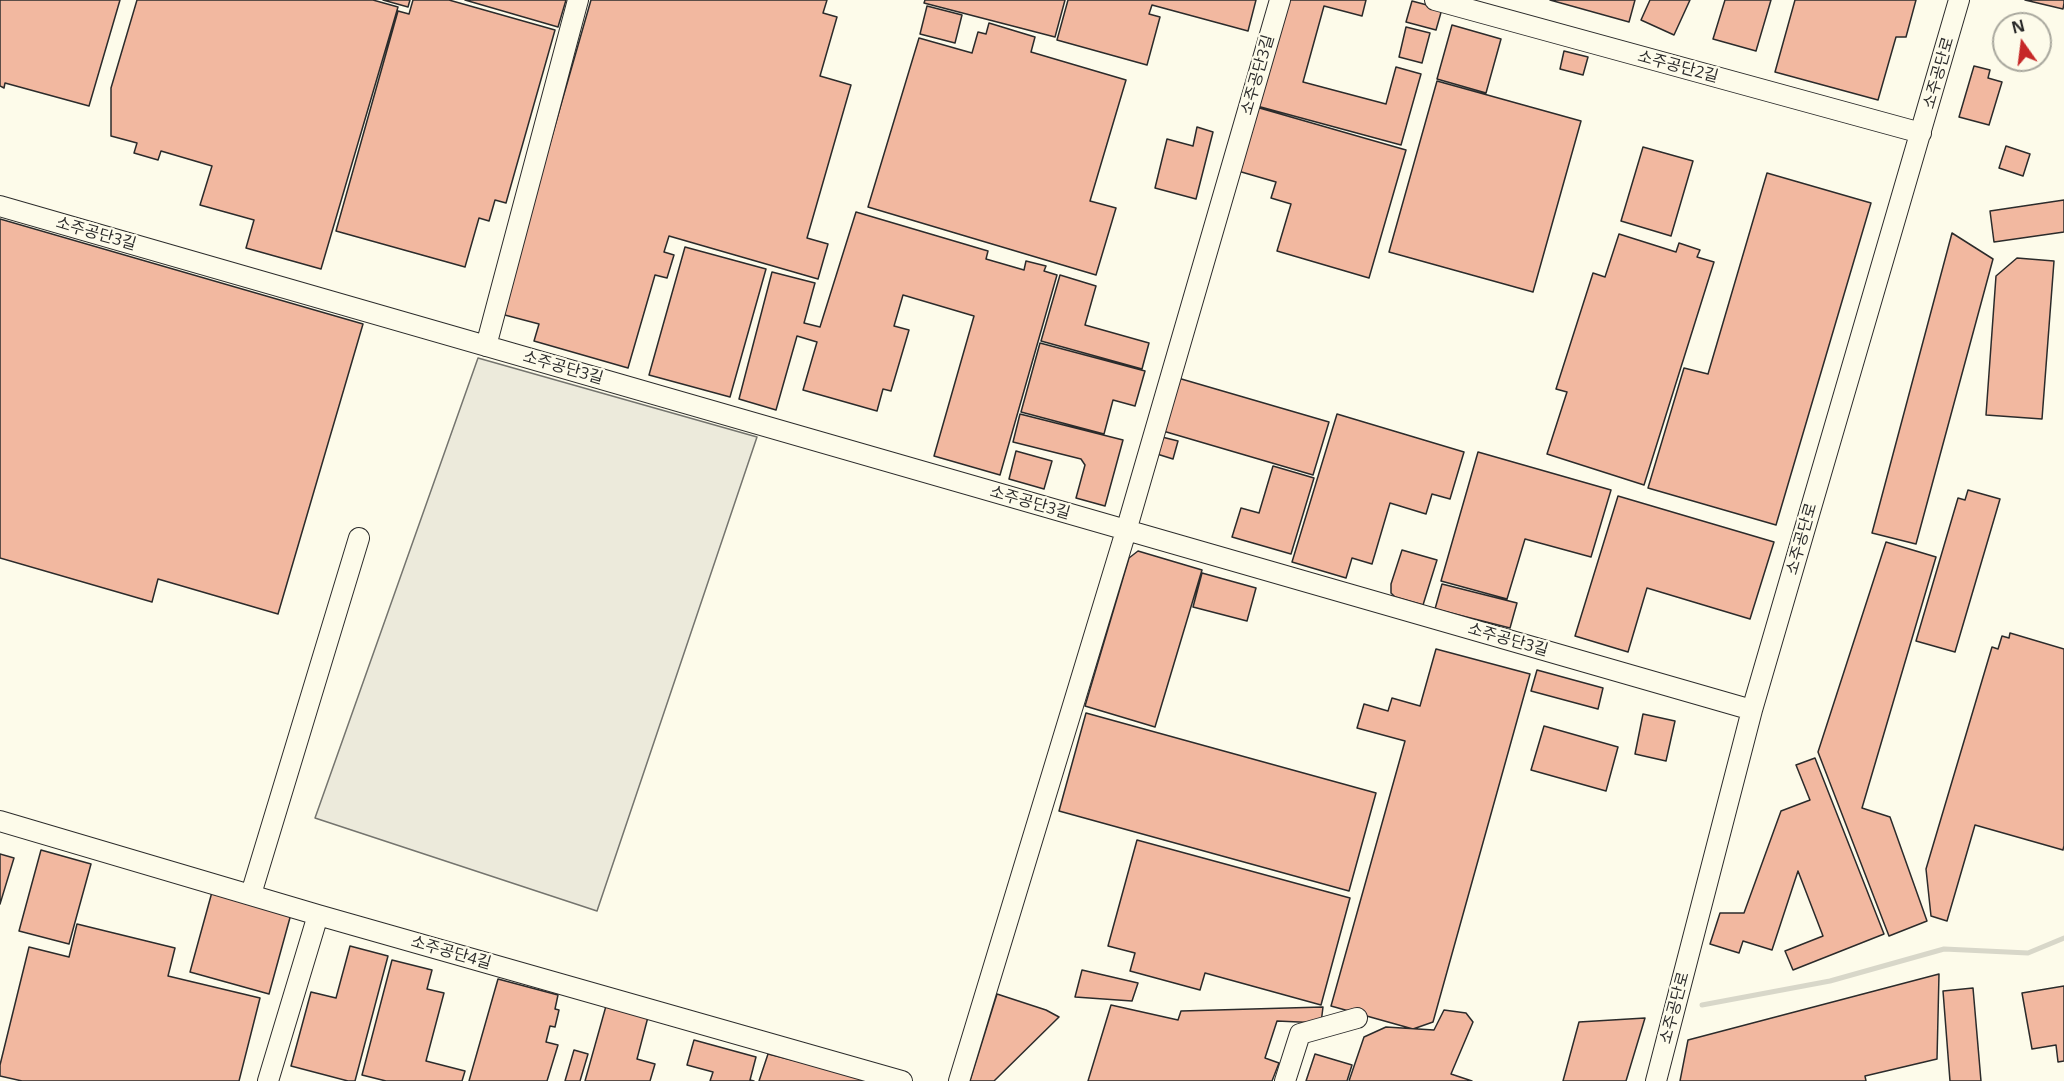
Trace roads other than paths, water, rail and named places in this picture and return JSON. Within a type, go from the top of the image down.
[{"type":"street","points":[[486,346],[578,0]]},
{"type":"street","name":"소주공단3길","points":[[1126,531],[1280,0]]},
{"type":"street","name":"소주공단2길","points":[[1435,0],[1921,134]]},
{"type":"street","name":"소주공단로","points":[[1656,1081],[1752,710],[1959,0]]},
{"type":"street","name":"소주공단3길","points":[[0,206],[1752,710]]},
{"type":"street","points":[[959,1081],[1126,531]]},
{"type":"street","points":[[251,894],[359,538]]},
{"type":"street","name":"소주공단4길","points":[[0,821],[318,915],[902,1081]]},
{"type":"street","points":[[268,1081],[318,915]]},
{"type":"street","points":[[1285,1081],[1300,1034],[1357,1018]]},
{"type":"waterway","points":[[1702,1005],[1830,981],[1944,949],[2028,953],[2064,938]]}]
